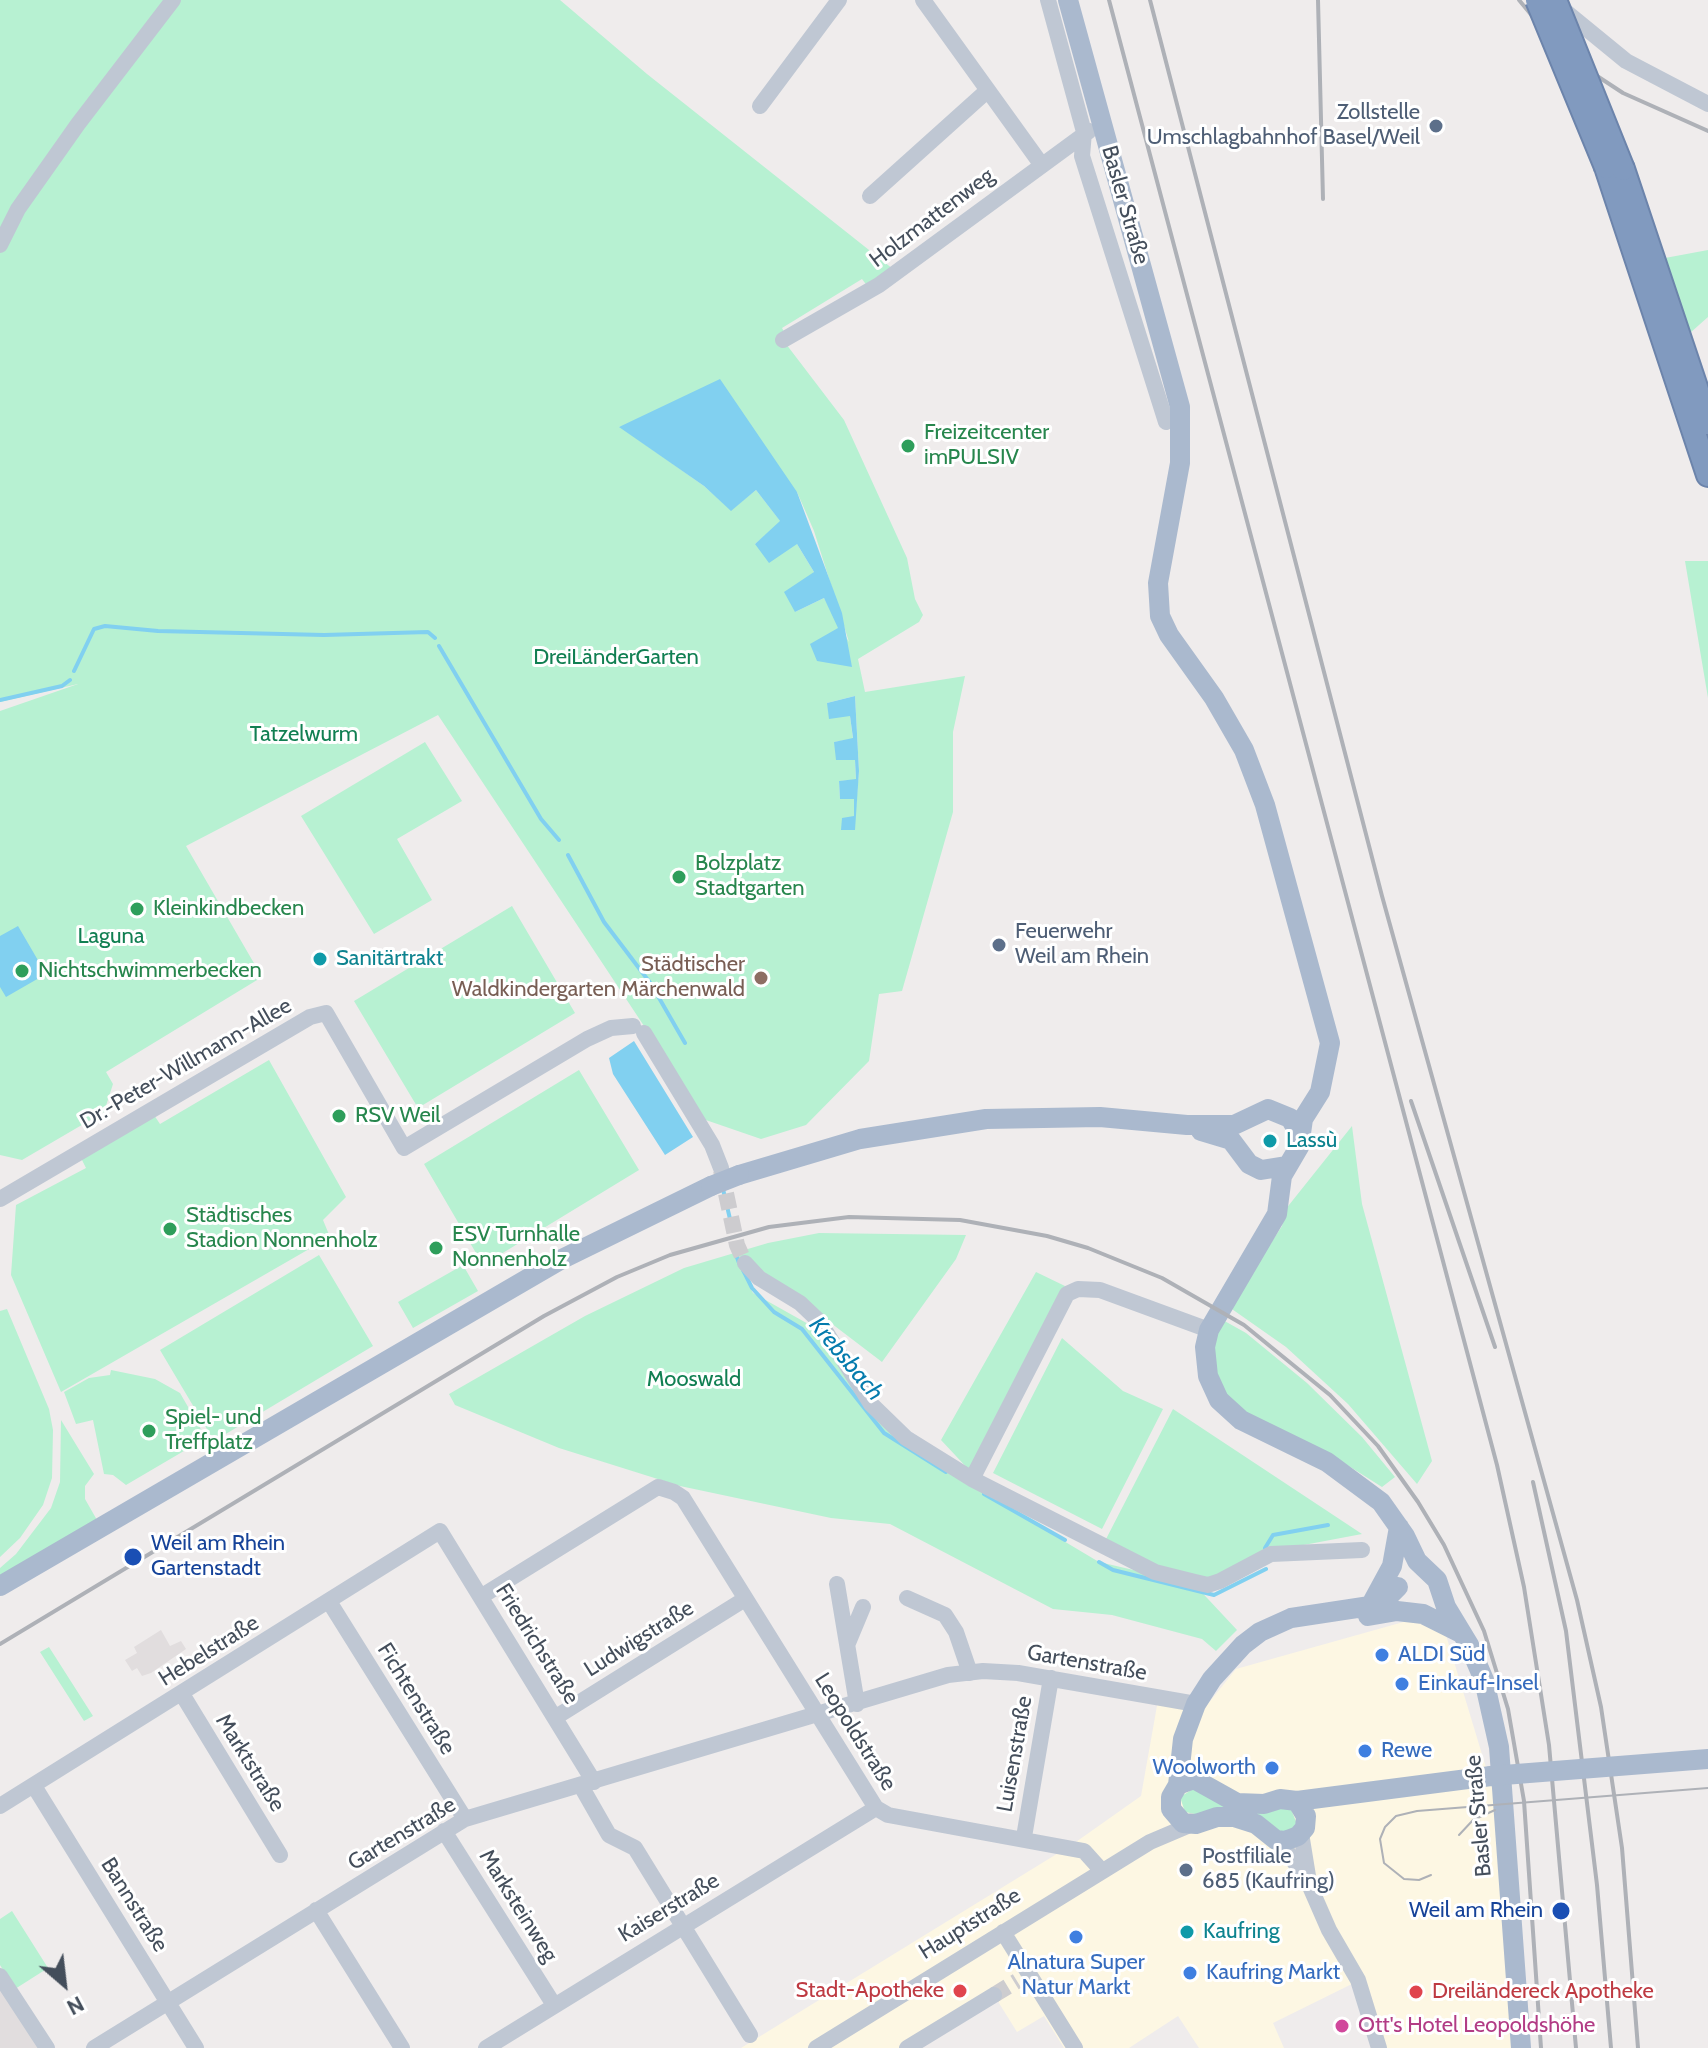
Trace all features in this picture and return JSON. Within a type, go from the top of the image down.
[{"type":"highway","points":[[1537,0],[1614,168],[1708,475]]},
{"type":"highway","points":[[1555,0],[1708,423]]},
{"type":"main road","points":[[1068,0],[1093,129],[1180,407],[1180,463],[1158,583],[1160,616],[1169,635],[1214,698],[1244,750],[1265,805],[1328,1027],[1329,1056],[1317,1099],[1298,1131],[1299,1147],[1286,1166],[1280,1207],[1209,1330],[1205,1347],[1208,1376],[1227,1409],[1241,1420],[1353,1478],[1381,1502],[1425,1572],[1437,1580],[1441,1593],[1437,1604],[1417,1613],[1362,1616],[1348,1612]]},
{"type":"main road","points":[[1283,1113],[1302,1100],[1322,1077]]},
{"type":"main road","points":[[0,1586],[547,1267],[724,1176],[860,1139],[956,1123],[1044,1116],[1187,1125],[1243,1122],[1264,1109],[1283,1113],[1298,1131]]},
{"type":"main road","points":[[1238,1148],[1243,1122]]},
{"type":"main road","points":[[1187,1125],[1231,1140],[1249,1164],[1261,1170],[1270,1187],[1273,1220]]},
{"type":"main road","points":[[1261,1170],[1286,1166]]},
{"type":"main road","points":[[1398,1533],[1399,1599],[1417,1613],[1462,1633]]},
{"type":"main road","points":[[1370,1606],[1392,1566],[1398,1533]]},
{"type":"main road","points":[[1346,1794],[1304,1828],[1280,1841],[1256,1824],[1234,1817],[1217,1817],[1190,1825],[1178,1820],[1171,1809],[1171,1797],[1178,1785],[1188,1726],[1196,1704],[1225,1664],[1260,1632],[1304,1615],[1348,1612],[1370,1606],[1385,1600],[1414,1572],[1425,1572]]},
{"type":"main road","name":"Basler Straße","points":[[1441,1593],[1484,1680],[1499,1747],[1521,2048]]},
{"type":"main road","points":[[1188,1726],[1200,1780]]},
{"type":"main road","points":[[1178,1785],[1200,1780],[1237,1803],[1252,1805],[1280,1799],[1297,1801],[1491,1776],[1708,1759]]},
{"type":"main road","points":[[1297,1801],[1304,1811],[1304,1828]]},
{"type":"street","points":[[0,245],[18,209],[78,124],[173,0]]},
{"type":"street","points":[[760,106],[839,0]]},
{"type":"street","points":[[923,0],[1041,164]]},
{"type":"street","name":"Basler Straße","points":[[1048,0],[1093,129],[1082,156],[1166,422]]},
{"type":"street","points":[[1555,0],[1579,25],[1626,61],[1652,78],[1708,104]]},
{"type":"street","points":[[870,196],[988,90]]},
{"type":"street","name":"Holzmattenweg","points":[[783,340],[879,285],[1093,129]]},
{"type":"street","name":"Dr.-Peter-Willmann-Allee","points":[[0,1199],[310,1017],[326,1013],[404,1148],[587,1039],[611,1028],[638,1030],[712,1145],[724,1176]]},
{"type":"street","points":[[745,1263],[759,1278],[800,1303],[819,1321],[871,1404],[906,1438],[972,1479],[1155,1572],[1208,1585],[1271,1554],[1362,1550]]},
{"type":"street","points":[[972,1479],[1067,1294],[1078,1289],[1100,1290],[1209,1330]]},
{"type":"street","name":"Leopoldstraße","points":[[482,1596],[658,1487],[683,1498],[876,1808],[888,1815],[1024,1837],[1084,1851],[1102,1871]]},
{"type":"street","name":"Friedrichstraße","points":[[440,1531],[556,1717],[609,1835],[635,1848],[750,2035]]},
{"type":"street","name":"Hebelstraße","points":[[0,1806],[330,1603],[440,1531]]},
{"type":"street","points":[[837,1584],[857,1704]]},
{"type":"street","points":[[907,1598],[945,1615],[956,1632],[970,1673]]},
{"type":"street","name":"Ludwigstraße","points":[[556,1717],[745,1599]]},
{"type":"street","name":"Fichtenstraße","points":[[330,1603],[465,1819]]},
{"type":"street","points":[[847,1644],[863,1607]]},
{"type":"street","name":"Gartenstraße","points":[[94,2048],[465,1819],[948,1675],[1018,1673],[1196,1704]]},
{"type":"street","name":"Luisenstraße","points":[[1024,1837],[1051,1678]]},
{"type":"street","name":"Marktstraße","points":[[182,1694],[280,1855]]},
{"type":"street","name":"Bannstraße","points":[[34,1786],[196,2048]]},
{"type":"street","name":"Kaiserstraße","points":[[486,2048],[876,1808]]},
{"type":"street","name":"Hauptstraße","points":[[1150,1842],[1171,1809]]},
{"type":"street","name":"Hauptstraße","points":[[816,2048],[1150,1842],[1190,1825]]},
{"type":"street","points":[[1304,1828],[1308,1882]]},
{"type":"street","name":"Marksteinweg","points":[[444,1831],[554,2005]]},
{"type":"street","points":[[1280,1841],[1308,1882],[1329,1930],[1358,1980],[1379,2048]]},
{"type":"street","points":[[316,1910],[402,2048]]},
{"type":"street","points":[[1003,1932],[1023,1977],[1075,2048]]},
{"type":"street","points":[[0,1976],[47,2048]]},
{"type":"street","points":[[907,2048],[994,1995]]},
{"type":"shaded area","points":[[1439,1612],[1494,1794],[1515,2048],[1379,2048],[1358,1981],[1273,2023],[1284,2048],[1199,2048],[1178,2016],[1129,2048],[1064,2048],[1044,2016],[1017,2032],[994,1995],[907,2048],[741,2048],[1073,1844],[1141,1796],[1158,1700],[1203,1710],[1236,1669]]},
{"type":"shaded area","points":[[161,1630],[170,1646],[181,1641],[186,1649],[151,1673],[142,1676],[137,1668],[132,1671],[125,1660],[137,1653],[134,1647]]},
{"type":"shaded area","points":[[0,1981],[41,2048],[0,2048]]},
{"type":"green space","points":[[0,0],[560,0],[647,74],[893,269],[868,287],[862,279],[782,328],[787,337],[783,340],[844,420],[907,558],[915,599],[923,615],[919,622],[858,659],[865,692],[965,676],[953,732],[953,812],[902,991],[879,994],[869,1061],[806,1125],[761,1139],[700,1118],[646,1029],[438,715],[186,846],[262,977],[106,1072],[113,1084],[104,1112],[22,1160],[0,1155],[0,711],[78,684],[0,702]],"holes":[[[619,426],[797,492],[814,531],[849,642],[824,598],[795,612],[814,572],[797,544],[755,544],[781,522],[756,490],[731,510],[704,486]],[[855,696],[859,771],[854,830],[854,798],[840,799],[839,781],[856,780],[855,759],[834,742],[853,739],[850,716],[827,703]]]},
{"type":"green space","points":[[1708,250],[1708,317],[1690,333],[1665,258]]},
{"type":"green space","points":[[1685,561],[1708,561],[1708,698]]},
{"type":"green space","points":[[425,742],[462,801],[397,839],[432,900],[374,934],[301,816]]},
{"type":"green space","points":[[512,906],[575,1013],[418,1108],[354,1001]]},
{"type":"green space","name":"Städtisches Stadion Nonnenholz","points":[[269,1060],[346,1197],[323,1220],[330,1237],[61,1392],[11,1275],[16,1205],[86,1168],[81,1158],[154,1115],[160,1124]]},
{"type":"green space","points":[[579,1070],[639,1170],[483,1265],[424,1164]]},
{"type":"green space","points":[[1352,1126],[1362,1204],[1432,1461],[1417,1484],[1348,1404],[1286,1347],[1229,1307],[1282,1226],[1285,1210]]},
{"type":"green space","name":"Mooswald","points":[[819,1233],[966,1235],[956,1259],[882,1362],[760,1269],[750,1269],[743,1274],[753,1293],[810,1325],[865,1403],[946,1471],[1099,1562],[1194,1584],[1237,1630],[1216,1651],[1202,1639],[1112,1615],[1053,1609],[890,1524],[831,1518],[680,1486],[559,1448],[455,1405],[449,1394],[585,1316],[684,1268],[768,1243]]},
{"type":"green space","points":[[319,1255],[373,1346],[214,1441],[160,1350]]},
{"type":"green space","points":[[463,1265],[478,1291],[413,1328],[398,1302]]},
{"type":"green space","points":[[1036,1272],[1065,1286],[970,1471],[941,1440]]},
{"type":"green space","points":[[7,1309],[49,1409],[53,1430],[52,1478],[43,1505],[20,1538],[0,1557],[0,1311]]},
{"type":"green space","points":[[1221,1319],[1246,1333],[1307,1383],[1362,1437],[1395,1477],[1382,1487],[1336,1458],[1250,1416],[1230,1400],[1213,1370],[1211,1350]]},
{"type":"green space","points":[[1062,1338],[1123,1391],[1163,1409],[1102,1529],[993,1473]]},
{"type":"green space","name":"Spiel- und Treffplatz","points":[[111,1370],[155,1379],[180,1393],[206,1438],[126,1485],[113,1475],[104,1474],[93,1420],[76,1424],[64,1392],[89,1378],[110,1375]]},
{"type":"green space","points":[[1173,1409],[1362,1534],[1272,1551],[1208,1585],[1154,1566],[1105,1541]]},
{"type":"green space","points":[[61,1420],[94,1474],[85,1486],[85,1499],[97,1520],[0,1576],[0,1568],[16,1554],[51,1508],[60,1482]]},
{"type":"green space","points":[[49,1647],[93,1716],[84,1721],[40,1652]]},
{"type":"green space","points":[[1193,1789],[1291,1809],[1297,1824],[1290,1831],[1282,1832],[1185,1812],[1180,1797]]},
{"type":"green space","points":[[12,1911],[48,1968],[15,1989],[0,1965],[0,1919]]},
{"type":"water","points":[[720,379],[797,492],[842,613],[852,667],[817,661],[810,644],[838,628],[824,598],[795,612],[784,592],[814,572],[797,544],[769,563],[755,544],[780,521],[756,490],[731,511],[704,486],[619,427]]},
{"type":"water","points":[[855,696],[859,771],[855,830],[841,830],[842,818],[854,816],[854,799],[840,799],[839,781],[856,779],[855,760],[836,760],[834,742],[853,738],[850,716],[829,719],[827,703]]},
{"type":"water","name":"Nichtschwimmerbecken","points":[[18,926],[46,974],[6,997],[0,987],[0,936]]},
{"type":"water","points":[[634,1041],[693,1137],[665,1155],[613,1074],[609,1058]]},
{"type":"waterway","points":[[74,671],[94,629],[105,626],[158,631],[324,635],[428,632],[435,638]]},
{"type":"waterway","points":[[439,646],[541,819],[559,840]]},
{"type":"waterway","points":[[0,700],[62,686],[70,680]]},
{"type":"waterway","points":[[568,855],[604,922],[651,984],[685,1043]]},
{"type":"waterway","points":[[723,1189],[730,1219]]},
{"type":"waterway","name":"Krebsbach","points":[[733,1246],[739,1263]]},
{"type":"waterway","name":"Krebsbach","points":[[743,1270],[752,1288],[774,1312],[802,1329],[884,1433],[946,1472]]},
{"type":"waterway","name":"Krebsbach","points":[[984,1494],[1065,1540]]},
{"type":"waterway","name":"Krebsbach","points":[[1265,1548],[1273,1535],[1328,1525]]},
{"type":"waterway","name":"Krebsbach","points":[[1099,1562],[1113,1570],[1214,1595],[1266,1569]]},
{"type":"tunnel","points":[[721,1170],[737,1245],[745,1263]]},
{"type":"tunnel","points":[[994,1995],[1017,1981]]},
{"type":"tram line","points":[[1431,1875],[1419,1880],[1404,1879],[1384,1863],[1380,1839],[1385,1827],[1396,1816],[1417,1811],[1708,1788]]},
{"type":"tram line","points":[[1459,1835],[1473,1820],[1495,1810]]},
{"type":"railway","points":[[1109,0],[1497,1465],[1524,1587],[1549,1745],[1576,2048]]},
{"type":"railway","points":[[1150,0],[1382,896],[1577,1600],[1601,1707],[1622,1848],[1638,2048]]},
{"type":"railway","points":[[1318,0],[1323,199]]},
{"type":"railway","points":[[1519,0],[1552,40],[1591,72],[1623,93],[1708,131]]},
{"type":"railway","points":[[1411,1101],[1495,1347]]},
{"type":"railway","points":[[0,1644],[544,1316],[617,1277],[670,1255],[769,1227],[849,1217],[960,1220],[1047,1236],[1088,1248],[1162,1278],[1244,1325],[1330,1395],[1378,1446],[1418,1502],[1444,1545],[1484,1631],[1508,1709],[1524,1801],[1541,2048]]},
{"type":"railway","points":[[1533,1482],[1566,1631],[1597,1885],[1611,2048]]},
{"type":"place","name":"Zollstelle Umschlagbahnhof Basel/Weil","points":[[1436,126]]},
{"type":"place","name":"Freizeitcenter imPULSIV","points":[[908,446]]},
{"type":"place","name":"Bolzplatz Stadtgarten","points":[[679,877]]},
{"type":"place","name":"Kleinkindbecken","points":[[137,909]]},
{"type":"place","name":"Feuerwehr Weil am Rhein","points":[[999,945]]},
{"type":"place","name":"Sanitärtrakt","points":[[320,959]]},
{"type":"place","name":"Nichtschwimmerbecken","points":[[22,971]]},
{"type":"place","name":"Städtischer Waldkindergarten Märchenwald","points":[[761,978]]},
{"type":"place","name":"RSV Weil","points":[[339,1116]]},
{"type":"place","name":"Lassù","points":[[1270,1141]]},
{"type":"place","name":"Städtisches Stadion Nonnenholz","points":[[170,1229]]},
{"type":"place","name":"ESV Turnhalle Nonnenholz","points":[[436,1248]]},
{"type":"place","name":"Spiel- und Treffplatz","points":[[149,1431]]},
{"type":"place","name":"Weil am Rhein Gartenstadt","points":[[133,1557]]},
{"type":"place","name":"ALDI Süd","points":[[1382,1655]]},
{"type":"place","name":"Einkauf-Insel","points":[[1402,1684]]},
{"type":"place","name":"Rewe","points":[[1365,1751]]},
{"type":"place","name":"Woolworth","points":[[1272,1768]]},
{"type":"place","name":"Postfiliale 685 (Kaufring)","points":[[1186,1870]]},
{"type":"place","name":"Weil am Rhein","points":[[1561,1911]]},
{"type":"place","name":"Kaufring","points":[[1187,1932]]},
{"type":"place","name":"Alnatura Super Natur Markt","points":[[1076,1937]]},
{"type":"place","name":"Kaufring Markt","points":[[1190,1973]]},
{"type":"place","name":"Stadt-Apotheke","points":[[960,1991]]},
{"type":"place","name":"Dreiländereck Apotheke","points":[[1416,1992]]},
{"type":"place","name":"Ott's Hotel Leopoldshöhe","points":[[1342,2026]]},
{"type":"park label","name":"DreiLänderGarten","points":[[616,658]]},
{"type":"park label","name":"Tatzelwurm","points":[[304,735]]},
{"type":"park label","name":"Laguna","points":[[111,937]]}]
